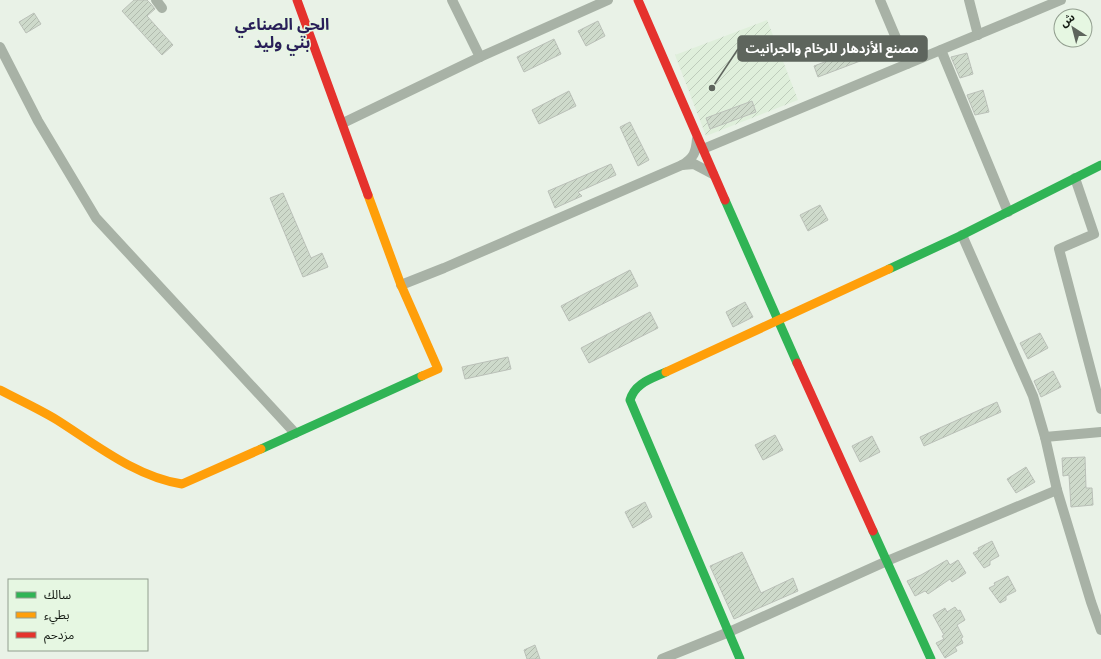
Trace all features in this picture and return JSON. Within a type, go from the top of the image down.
[{"type":"street","points":[[0,390],[41,411],[134,466],[173,485],[182,484],[438,369],[401,285],[298,0]]},
{"type":"street","points":[[452,0],[480,57]]},
{"type":"street","points":[[343,123],[480,57],[608,0]]},
{"type":"street","points":[[638,0],[698,135],[713,174],[777,320],[931,659]]},
{"type":"street","points":[[880,0],[907,64]]},
{"type":"street","points":[[969,0],[978,35]]},
{"type":"street","points":[[703,149],[1059,0]]},
{"type":"street","points":[[0,47],[38,121],[96,218],[294,433]]},
{"type":"street","points":[[941,50],[1008,212]]},
{"type":"street","points":[[401,285],[444,268],[682,165],[691,160],[696,152],[698,135]]},
{"type":"street","points":[[682,165],[694,164],[713,174]]},
{"type":"street","points":[[740,659],[630,400],[632,393],[638,385],[962,235],[1101,165]]},
{"type":"street","points":[[1075,178],[1094,234],[1059,249],[1101,409]]},
{"type":"street","points":[[962,235],[1033,396],[1045,437],[1057,490],[1090,602],[1101,630]]},
{"type":"street","points":[[1045,437],[1101,432]]},
{"type":"street","points":[[662,659],[729,632],[887,561],[1057,490]]},
{"type":"shaded area","points":[[767,20],[798,100],[706,136],[675,55]]},
{"type":"building","points":[[134,0],[147,0],[155,9],[147,16],[173,45],[162,55],[122,11]]},
{"type":"building","points":[[34,13],[41,24],[26,33],[19,22]]},
{"type":"building","points":[[598,21],[605,36],[586,46],[578,31]]},
{"type":"building","points":[[554,39],[561,54],[524,72],[517,57]]},
{"type":"building","points":[[880,41],[884,52],[818,77],[814,66]]},
{"type":"building","points":[[967,53],[973,74],[960,78],[951,57]]},
{"type":"building","points":[[983,90],[989,112],[975,115],[967,95]]},
{"type":"building","points":[[569,91],[576,106],[539,124],[532,110]]},
{"type":"building","points":[[752,101],[756,112],[710,129],[706,118]]},
{"type":"building","points":[[630,122],[649,160],[638,166],[620,127]]},
{"type":"building","points":[[611,164],[616,175],[578,192],[582,196],[555,208],[548,191]]},
{"type":"building","points":[[283,193],[311,258],[322,253],[328,267],[303,277],[270,198]]},
{"type":"building","points":[[820,205],[828,220],[808,231],[800,215]]},
{"type":"building","points":[[630,270],[638,286],[569,321],[561,306]]},
{"type":"building","points":[[745,302],[753,317],[733,327],[726,312]]},
{"type":"building","points":[[650,312],[658,328],[589,363],[581,348]]},
{"type":"building","points":[[1040,333],[1048,348],[1028,359],[1020,343]]},
{"type":"building","points":[[508,357],[511,369],[465,379],[462,367]]},
{"type":"building","points":[[1053,371],[1061,387],[1041,397],[1034,381]]},
{"type":"building","points":[[997,402],[1001,412],[924,446],[920,437]]},
{"type":"building","points":[[775,435],[783,450],[763,460],[755,445]]},
{"type":"building","points":[[872,436],[880,452],[860,462],[852,446]]},
{"type":"building","points":[[1085,457],[1086,488],[1092,488],[1093,505],[1071,507],[1069,475],[1063,476],[1062,458]]},
{"type":"building","points":[[1026,467],[1035,482],[1016,493],[1007,479]]},
{"type":"building","points":[[645,502],[652,517],[633,528],[625,512]]},
{"type":"building","points":[[992,541],[999,556],[990,561],[990,565],[984,568],[973,553],[979,550],[978,548]]},
{"type":"building","points":[[742,552],[761,593],[793,578],[798,591],[734,619],[710,566]]},
{"type":"building","points":[[947,560],[950,565],[958,560],[966,573],[952,582],[950,579],[928,594],[925,591],[915,596],[907,581]]},
{"type":"building","points":[[1008,576],[1016,591],[1006,596],[1006,600],[1000,603],[989,588],[995,585],[994,583]]},
{"type":"building","points":[[955,607],[958,611],[960,610],[965,620],[957,625],[963,637],[961,638],[963,643],[955,647],[957,651],[945,658],[936,643],[944,639],[942,636],[944,635],[933,615],[945,608],[947,612]]},
{"type":"building","points":[[535,645],[540,659],[527,659],[524,650]]},
{"type":"traffic: fast","points":[[889,269],[962,235],[1101,165]]},
{"type":"traffic: fast","points":[[725,200],[797,363]]},
{"type":"traffic: fast","points":[[666,372],[644,382],[632,394],[630,400],[740,659]]},
{"type":"traffic: fast","points":[[261,449],[422,376]]},
{"type":"traffic: fast","points":[[873,531],[931,659]]},
{"type":"traffic: slow","points":[[368,195],[401,285],[438,369],[422,376]]},
{"type":"traffic: slow","points":[[666,372],[889,269]]},
{"type":"traffic: slow","points":[[0,390],[57,420],[101,449],[132,467],[165,480],[182,484],[261,449]]},
{"type":"traffic: jam","points":[[297,0],[368,195]]},
{"type":"traffic: jam","points":[[638,0],[725,200]]},
{"type":"traffic: jam","points":[[797,363],[873,531]]},
{"type":"place","name":"مصنع الأزدهار للرخام والجرانيت","points":[[712,88]]},
{"type":"district","name":"الحي الصناعي بني وليد","points":[[282,33]]}]
